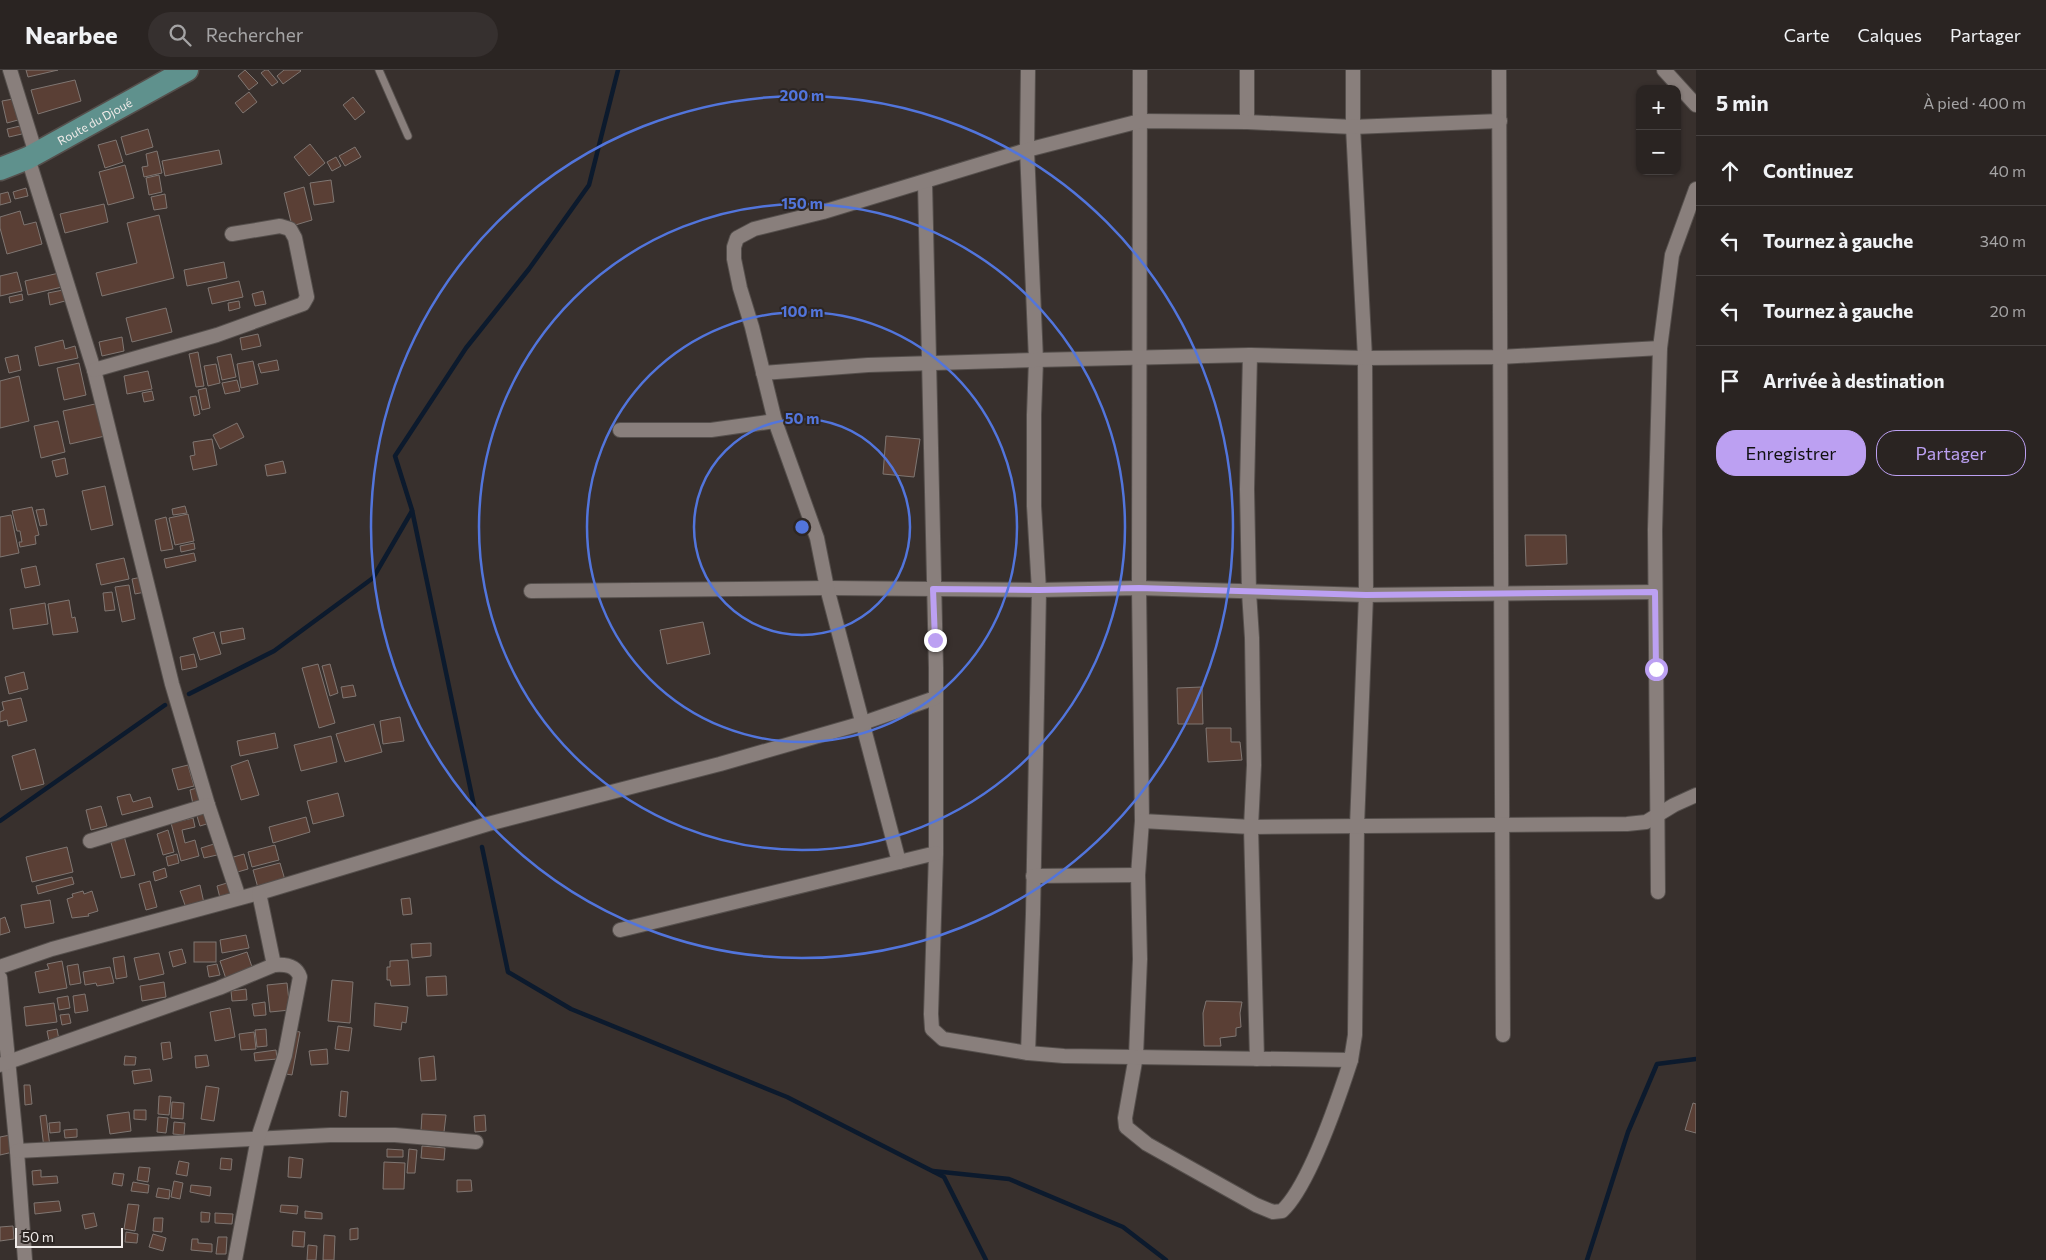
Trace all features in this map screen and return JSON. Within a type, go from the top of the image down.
[{"type":"main road","name":"Route du Djoué","points":[[0,169],[32,156],[187,70]]},
{"type":"street","points":[[10,70],[32,156],[94,370],[172,684],[208,805],[239,898]]},
{"type":"street","points":[[1028,70],[1027,150],[1036,360],[1034,506],[1039,590],[1028,1053]]},
{"type":"street","points":[[1140,70],[1139,588],[1142,821],[1138,875],[1140,959],[1136,1056],[1125,1118],[1126,1127],[1131,1134],[1248,1201],[1273,1212],[1282,1211],[1287,1206],[1301,1183],[1327,1127],[1351,1060],[1355,1035],[1357,826],[1366,595],[1365,358],[1353,127],[1353,70]]},
{"type":"street","points":[[1247,70],[1248,122]]},
{"type":"street","points":[[1499,70],[1503,1035]]},
{"type":"street","points":[[1664,70],[1696,105]]},
{"type":"street","points":[[899,862],[827,588],[817,538],[774,421],[734,259],[734,247],[737,238],[754,229],[925,183],[1027,150],[1140,121],[1248,122],[1353,127],[1500,121]]},
{"type":"street","points":[[925,183],[935,698],[936,853],[932,1029],[943,1039],[1028,1053],[1097,1057],[1351,1060]]},
{"type":"street","points":[[1658,892],[1655,592],[1656,435],[1660,348],[1672,255],[1696,189]]},
{"type":"street","points":[[94,370],[217,335],[303,304],[307,297],[296,238],[290,229],[280,226],[232,234]]},
{"type":"street","points":[[763,373],[868,365],[1250,354],[1365,358],[1500,357],[1660,348]]},
{"type":"street","points":[[1250,354],[1246,489],[1249,592],[1253,648],[1254,765],[1251,827],[1257,1059]]},
{"type":"street","points":[[620,430],[711,430],[774,421]]},
{"type":"street","points":[[531,591],[827,588],[1039,590],[1139,588],[1366,595],[1655,592]]},
{"type":"street","points":[[0,967],[52,949],[259,893],[488,824],[701,769],[863,723],[935,698]]},
{"type":"street","points":[[1142,821],[1251,827],[1628,824],[1646,822],[1657,817],[1674,804],[1696,795]]},
{"type":"street","points":[[90,841],[208,805]]},
{"type":"street","points":[[620,930],[936,853]]},
{"type":"street","points":[[1033,876],[1138,875]]},
{"type":"street","points":[[259,893],[274,965]]},
{"type":"street","points":[[4,1063],[219,988],[274,965],[290,966],[299,972],[300,977],[285,1055],[258,1138],[235,1260]]},
{"type":"street","points":[[0,978],[4,1063],[17,1150],[25,1260]]},
{"type":"street","points":[[17,1150],[258,1138],[395,1135],[476,1142]]},
{"type":"lane","points":[[379,70],[408,136]]},
{"type":"building","points":[[26,70],[58,70],[28,77]]},
{"type":"building","points":[[245,70],[258,83],[249,90],[238,76]]},
{"type":"building","points":[[268,70],[278,82],[272,86],[261,73]]},
{"type":"building","points":[[284,70],[301,71],[283,84],[277,76]]},
{"type":"building","points":[[75,80],[81,101],[38,114],[31,90]]},
{"type":"building","points":[[249,92],[257,102],[243,113],[235,103]]},
{"type":"building","points":[[353,97],[365,112],[355,120],[343,105]]},
{"type":"building","points":[[13,99],[18,120],[7,123],[2,101]]},
{"type":"building","points":[[20,126],[22,134],[9,137],[7,129]]},
{"type":"building","points":[[148,129],[153,147],[126,155],[121,137]]},
{"type":"building","points":[[116,140],[123,162],[105,168],[98,145]]},
{"type":"building","points":[[310,144],[325,163],[309,176],[294,157]]},
{"type":"building","points":[[355,147],[361,157],[345,166],[339,156]]},
{"type":"building","points":[[219,150],[222,164],[165,176],[162,161]]},
{"type":"building","points":[[157,151],[162,173],[144,177],[142,167],[148,166],[146,154]]},
{"type":"building","points":[[336,157],[341,166],[332,171],[327,162]]},
{"type":"building","points":[[125,165],[134,198],[108,205],[99,172]]},
{"type":"building","points":[[159,175],[162,192],[149,195],[146,178]]},
{"type":"building","points":[[331,180],[334,202],[314,205],[310,183]]},
{"type":"building","points":[[304,187],[312,220],[292,226],[284,193]]},
{"type":"building","points":[[26,188],[28,196],[15,199],[13,192]]},
{"type":"building","points":[[8,192],[11,202],[0,205],[0,194]]},
{"type":"building","points":[[165,194],[167,208],[154,210],[151,197]]},
{"type":"building","points":[[104,204],[108,222],[65,233],[60,214]]},
{"type":"building","points":[[20,211],[24,225],[36,222],[42,244],[7,254],[0,228],[0,217]]},
{"type":"building","points":[[159,215],[174,278],[102,296],[96,273],[137,263],[127,223]]},
{"type":"building","points":[[224,262],[227,278],[187,286],[184,270]]},
{"type":"building","points":[[17,272],[22,291],[0,296],[0,276]]},
{"type":"building","points":[[59,273],[62,287],[28,295],[25,281]]},
{"type":"building","points":[[239,281],[243,297],[212,304],[208,288]]},
{"type":"building","points":[[63,290],[65,301],[50,305],[48,293]]},
{"type":"building","points":[[263,291],[266,304],[255,306],[252,294]]},
{"type":"building","points":[[22,294],[23,300],[10,303],[9,297]]},
{"type":"building","points":[[239,301],[240,308],[229,311],[228,303]]},
{"type":"building","points":[[166,308],[172,332],[132,342],[126,318]]},
{"type":"building","points":[[258,334],[261,346],[242,350],[240,338]]},
{"type":"building","points":[[122,337],[124,351],[102,356],[99,342]]},
{"type":"building","points":[[63,340],[65,349],[75,346],[78,358],[39,366],[35,347]]},
{"type":"building","points":[[198,352],[204,386],[196,387],[189,354]]},
{"type":"building","points":[[231,354],[236,377],[222,380],[217,357]]},
{"type":"building","points":[[18,355],[21,370],[9,373],[5,358]]},
{"type":"building","points":[[277,360],[279,370],[261,373],[258,364]]},
{"type":"building","points":[[253,361],[258,384],[241,388],[237,364]]},
{"type":"building","points":[[79,363],[86,395],[64,400],[57,368]]},
{"type":"building","points":[[216,364],[220,383],[208,386],[204,366]]},
{"type":"building","points":[[148,371],[152,389],[127,394],[124,376]]},
{"type":"building","points":[[19,376],[29,421],[0,428],[0,381]]},
{"type":"building","points":[[237,380],[240,391],[225,394],[222,383]]},
{"type":"building","points":[[206,388],[210,408],[202,410],[198,390]]},
{"type":"building","points":[[152,391],[154,400],[144,402],[142,393]]},
{"type":"building","points":[[196,396],[200,414],[194,416],[190,397]]},
{"type":"building","points":[[95,404],[105,436],[70,444],[63,411]]},
{"type":"building","points":[[58,421],[65,452],[41,458],[34,426]]},
{"type":"building","points":[[237,423],[244,437],[220,449],[213,435]]},
{"type":"building","points":[[886,436],[920,439],[914,477],[883,474]]},
{"type":"building","points":[[212,439],[217,465],[193,470],[190,456],[195,455],[193,442]]},
{"type":"building","points":[[65,458],[68,474],[56,477],[52,461]]},
{"type":"building","points":[[283,461],[286,473],[267,476],[265,465]]},
{"type":"building","points":[[105,486],[113,525],[91,530],[82,491]]},
{"type":"building","points":[[185,506],[187,513],[173,515],[172,509]]},
{"type":"building","points":[[32,507],[39,535],[35,536],[36,544],[20,547],[19,542],[22,542],[20,531],[17,531],[12,511]]},
{"type":"building","points":[[44,509],[47,525],[40,526],[36,510]]},
{"type":"building","points":[[188,514],[194,541],[175,545],[169,518]]},
{"type":"building","points":[[11,515],[19,553],[0,557],[0,517]]},
{"type":"building","points":[[166,517],[173,549],[161,551],[155,520]]},
{"type":"building","points":[[1525,535],[1566,535],[1567,564],[1526,566]]},
{"type":"building","points":[[194,543],[195,549],[181,552],[180,546]]},
{"type":"building","points":[[194,553],[196,561],[166,568],[164,559]]},
{"type":"building","points":[[124,558],[129,579],[101,585],[96,564]]},
{"type":"building","points":[[36,566],[40,585],[25,588],[21,569]]},
{"type":"building","points":[[142,577],[145,592],[135,594],[132,579]]},
{"type":"building","points":[[129,585],[135,619],[122,622],[115,587]]},
{"type":"building","points":[[112,592],[115,610],[105,611],[103,593]]},
{"type":"building","points":[[69,600],[72,618],[75,617],[78,632],[53,635],[48,604]]},
{"type":"building","points":[[45,603],[48,624],[13,629],[10,609]]},
{"type":"building","points":[[703,622],[710,654],[667,664],[660,630]]},
{"type":"building","points":[[243,628],[245,639],[222,644],[220,632]]},
{"type":"building","points":[[214,632],[221,654],[200,660],[193,638]]},
{"type":"building","points":[[194,654],[197,667],[182,670],[180,657]]},
{"type":"building","points":[[318,664],[335,723],[319,728],[302,668]]},
{"type":"building","points":[[330,664],[338,693],[330,696],[322,666]]},
{"type":"building","points":[[24,672],[28,689],[9,694],[5,677]]},
{"type":"building","points":[[353,685],[356,696],[343,698],[341,687]]},
{"type":"building","points":[[1202,687],[1203,724],[1178,724],[1177,688]]},
{"type":"building","points":[[21,698],[27,721],[8,726],[7,720],[0,722],[0,712],[4,710],[2,702]]},
{"type":"building","points":[[400,717],[404,741],[383,744],[380,721]]},
{"type":"building","points":[[374,724],[382,752],[345,762],[336,734]]},
{"type":"building","points":[[1206,728],[1231,728],[1231,742],[1240,742],[1242,760],[1208,762]]},
{"type":"building","points":[[275,733],[278,748],[240,756],[237,741]]},
{"type":"building","points":[[331,736],[337,762],[301,771],[294,745]]},
{"type":"building","points":[[35,749],[44,784],[21,790],[12,756]]},
{"type":"building","points":[[248,760],[259,795],[241,800],[231,766]]},
{"type":"building","points":[[188,765],[194,786],[178,790],[172,769]]},
{"type":"building","points":[[200,787],[204,801],[193,804],[190,790]]},
{"type":"building","points":[[338,793],[344,816],[313,824],[307,801]]},
{"type":"building","points":[[130,794],[133,802],[150,797],[153,807],[122,815],[117,797]]},
{"type":"building","points":[[101,806],[107,826],[91,830],[86,810]]},
{"type":"building","points":[[206,810],[210,823],[200,826],[196,813]]},
{"type":"building","points":[[306,817],[310,832],[273,843],[269,827]]},
{"type":"building","points":[[193,818],[195,827],[182,830],[185,843],[195,840],[199,856],[181,861],[171,823]]},
{"type":"building","points":[[168,830],[174,852],[163,855],[157,834]]},
{"type":"building","points":[[124,836],[135,875],[121,878],[110,839]]},
{"type":"building","points":[[214,844],[217,855],[204,858],[201,848]]},
{"type":"building","points":[[275,845],[279,860],[252,867],[248,852]]},
{"type":"building","points":[[67,847],[73,872],[32,882],[26,857]]},
{"type":"building","points":[[177,854],[179,863],[168,866],[166,857]]},
{"type":"building","points":[[244,854],[248,869],[234,873],[230,858]]},
{"type":"building","points":[[280,863],[285,880],[258,888],[253,870]]},
{"type":"building","points":[[165,868],[167,877],[155,881],[153,872]]},
{"type":"building","points":[[72,877],[74,884],[38,894],[36,886]]},
{"type":"building","points":[[150,881],[157,907],[146,910],[139,884]]},
{"type":"building","points":[[227,883],[231,895],[220,898],[217,886]]},
{"type":"building","points":[[200,885],[204,903],[186,908],[180,891]]},
{"type":"building","points":[[83,891],[84,894],[92,891],[98,911],[88,914],[89,916],[72,918],[67,899],[73,897],[72,894]]},
{"type":"building","points":[[410,898],[412,914],[403,915],[401,899]]},
{"type":"building","points":[[50,900],[54,923],[25,928],[21,905]]},
{"type":"building","points":[[5,917],[10,932],[0,935],[0,919]]},
{"type":"building","points":[[246,935],[249,948],[222,953],[220,940]]},
{"type":"building","points":[[194,942],[216,942],[216,962],[194,962]]},
{"type":"building","points":[[431,943],[431,956],[412,958],[411,944]]},
{"type":"building","points":[[182,949],[186,963],[173,967],[169,952]]},
{"type":"building","points":[[247,952],[253,970],[226,979],[220,961]]},
{"type":"building","points":[[159,953],[164,974],[139,980],[134,958]]},
{"type":"building","points":[[124,956],[127,977],[116,979],[113,958]]},
{"type":"building","points":[[408,960],[410,985],[391,986],[390,980],[387,980],[387,967],[390,967],[390,961]]},
{"type":"building","points":[[62,961],[67,988],[39,993],[35,972],[49,969],[47,964]]},
{"type":"building","points":[[78,964],[81,983],[70,985],[67,966]]},
{"type":"building","points":[[217,964],[220,975],[209,977],[207,966]]},
{"type":"building","points":[[110,967],[114,983],[97,986],[96,983],[85,985],[83,972]]},
{"type":"building","points":[[446,976],[447,995],[427,996],[426,977]]},
{"type":"building","points":[[332,980],[353,982],[350,1023],[328,1021]]},
{"type":"building","points":[[164,982],[166,997],[142,1001],[140,986]]},
{"type":"building","points":[[287,983],[290,1010],[270,1012],[267,985]]},
{"type":"building","points":[[246,989],[247,1000],[232,1001],[231,991]]},
{"type":"building","points":[[85,994],[88,1011],[75,1013],[73,996]]},
{"type":"building","points":[[68,996],[70,1008],[59,1010],[57,998]]},
{"type":"building","points":[[1206,1001],[1242,1002],[1240,1013],[1241,1027],[1236,1028],[1236,1036],[1220,1038],[1221,1046],[1204,1046],[1203,1013]]},
{"type":"building","points":[[265,1002],[266,1015],[254,1016],[252,1004]]},
{"type":"building","points":[[54,1003],[57,1022],[26,1026],[24,1007]]},
{"type":"building","points":[[375,1003],[408,1007],[406,1023],[402,1022],[401,1030],[374,1026]]},
{"type":"building","points":[[230,1008],[235,1037],[215,1041],[210,1012]]},
{"type":"building","points":[[69,1014],[71,1023],[62,1025],[60,1015]]},
{"type":"building","points":[[338,1026],[352,1028],[349,1051],[335,1049]]},
{"type":"building","points":[[57,1029],[59,1040],[49,1041],[47,1031]]},
{"type":"building","points":[[266,1029],[267,1046],[257,1047],[255,1030]]},
{"type":"building","points":[[294,1031],[300,1032],[292,1075],[286,1074]]},
{"type":"building","points":[[254,1032],[256,1049],[241,1050],[239,1034]]},
{"type":"building","points":[[170,1042],[172,1058],[163,1060],[161,1043]]},
{"type":"building","points":[[327,1049],[328,1064],[311,1065],[309,1051]]},
{"type":"building","points":[[276,1050],[277,1059],[255,1061],[254,1053]]},
{"type":"building","points":[[207,1055],[209,1066],[196,1068],[195,1056]]},
{"type":"building","points":[[125,1056],[136,1057],[135,1065],[124,1065]]},
{"type":"building","points":[[434,1056],[436,1080],[421,1081],[419,1058]]},
{"type":"building","points":[[150,1069],[152,1081],[134,1084],[132,1071]]},
{"type":"building","points":[[24,1085],[30,1085],[32,1104],[25,1105]]},
{"type":"building","points":[[206,1086],[219,1088],[214,1121],[201,1119]]},
{"type":"building","points":[[341,1091],[348,1092],[346,1117],[339,1116]]},
{"type":"building","points":[[159,1096],[171,1097],[169,1115],[158,1114]]},
{"type":"building","points":[[172,1102],[184,1103],[183,1119],[171,1118]]},
{"type":"building","points":[[1693,1103],[1696,1104],[1696,1133],[1685,1130]]},
{"type":"building","points":[[134,1110],[146,1110],[146,1120],[134,1119]]},
{"type":"building","points":[[129,1112],[131,1131],[110,1134],[107,1115]]},
{"type":"building","points":[[422,1114],[446,1115],[444,1132],[421,1131]]},
{"type":"building","points":[[46,1115],[50,1147],[44,1148],[40,1116]]},
{"type":"building","points":[[485,1115],[486,1131],[475,1132],[474,1116]]},
{"type":"building","points":[[158,1117],[168,1118],[166,1133],[157,1132]]},
{"type":"building","points":[[60,1122],[60,1132],[50,1133],[49,1123]]},
{"type":"building","points":[[174,1122],[185,1123],[184,1135],[173,1134]]},
{"type":"building","points":[[77,1129],[77,1137],[65,1138],[64,1130]]},
{"type":"building","points":[[10,1135],[13,1152],[0,1155],[0,1137]]},
{"type":"building","points":[[422,1146],[445,1148],[444,1160],[421,1158]]},
{"type":"building","points":[[387,1149],[403,1150],[403,1157],[387,1157]]},
{"type":"building","points":[[409,1149],[417,1150],[415,1173],[407,1173]]},
{"type":"building","points":[[289,1157],[303,1159],[301,1178],[288,1177]]},
{"type":"building","points":[[221,1158],[232,1159],[231,1170],[220,1169]]},
{"type":"building","points":[[179,1161],[189,1163],[187,1176],[176,1174]]},
{"type":"building","points":[[384,1162],[405,1163],[404,1189],[383,1189]]},
{"type":"building","points":[[139,1167],[150,1168],[148,1182],[137,1180]]},
{"type":"building","points":[[41,1170],[41,1177],[57,1176],[58,1183],[33,1185],[32,1171]]},
{"type":"building","points":[[114,1173],[124,1174],[122,1186],[112,1184]]},
{"type":"building","points":[[457,1180],[471,1180],[472,1191],[457,1192]]},
{"type":"building","points":[[174,1181],[183,1183],[180,1199],[171,1197]]},
{"type":"building","points":[[133,1182],[149,1185],[148,1193],[131,1191]]},
{"type":"building","points":[[191,1185],[211,1187],[210,1196],[190,1192]]},
{"type":"building","points":[[158,1188],[170,1190],[169,1199],[156,1197]]},
{"type":"building","points":[[59,1201],[61,1211],[35,1214],[34,1203]]},
{"type":"building","points":[[128,1204],[139,1205],[135,1231],[124,1229]]},
{"type":"building","points":[[281,1205],[298,1206],[297,1214],[280,1212]]},
{"type":"building","points":[[305,1211],[322,1213],[322,1219],[305,1218]]},
{"type":"building","points":[[201,1212],[210,1213],[209,1222],[201,1222]]},
{"type":"building","points":[[94,1213],[97,1226],[85,1229],[82,1215]]},
{"type":"building","points":[[215,1213],[233,1214],[232,1224],[215,1223]]},
{"type":"building","points":[[154,1218],[163,1218],[162,1232],[153,1231]]},
{"type":"building","points":[[13,1226],[14,1239],[0,1241],[0,1227]]},
{"type":"building","points":[[358,1228],[358,1239],[350,1240],[350,1229]]},
{"type":"building","points":[[293,1231],[305,1232],[304,1247],[292,1246]]},
{"type":"building","points":[[126,1232],[138,1234],[137,1243],[125,1242]]},
{"type":"building","points":[[153,1234],[166,1238],[163,1251],[149,1247]]},
{"type":"building","points":[[324,1235],[335,1236],[334,1260],[323,1260]]},
{"type":"building","points":[[218,1237],[227,1237],[226,1254],[216,1254]]},
{"type":"building","points":[[192,1239],[198,1239],[198,1243],[212,1244],[212,1252],[191,1250]]},
{"type":"building","points":[[308,1245],[317,1246],[316,1260],[307,1260]]},
{"type":"waterway","points":[[474,806],[412,510],[395,456],[466,348],[529,269],[589,185],[618,70]]},
{"type":"waterway","points":[[189,694],[274,651],[373,578],[412,511]]},
{"type":"waterway","points":[[0,821],[165,705]]},
{"type":"waterway","points":[[482,847],[508,972],[571,1009],[787,1097],[944,1177],[986,1260]]},
{"type":"waterway","points":[[1587,1260],[1628,1132],[1657,1064],[1696,1059]]},
{"type":"waterway","points":[[933,1171],[1009,1179],[1123,1227],[1166,1260]]},
{"type":"route","points":[[935,640],[933,589],[1039,590],[1139,588],[1366,595],[1655,592],[1656,669]]}]
